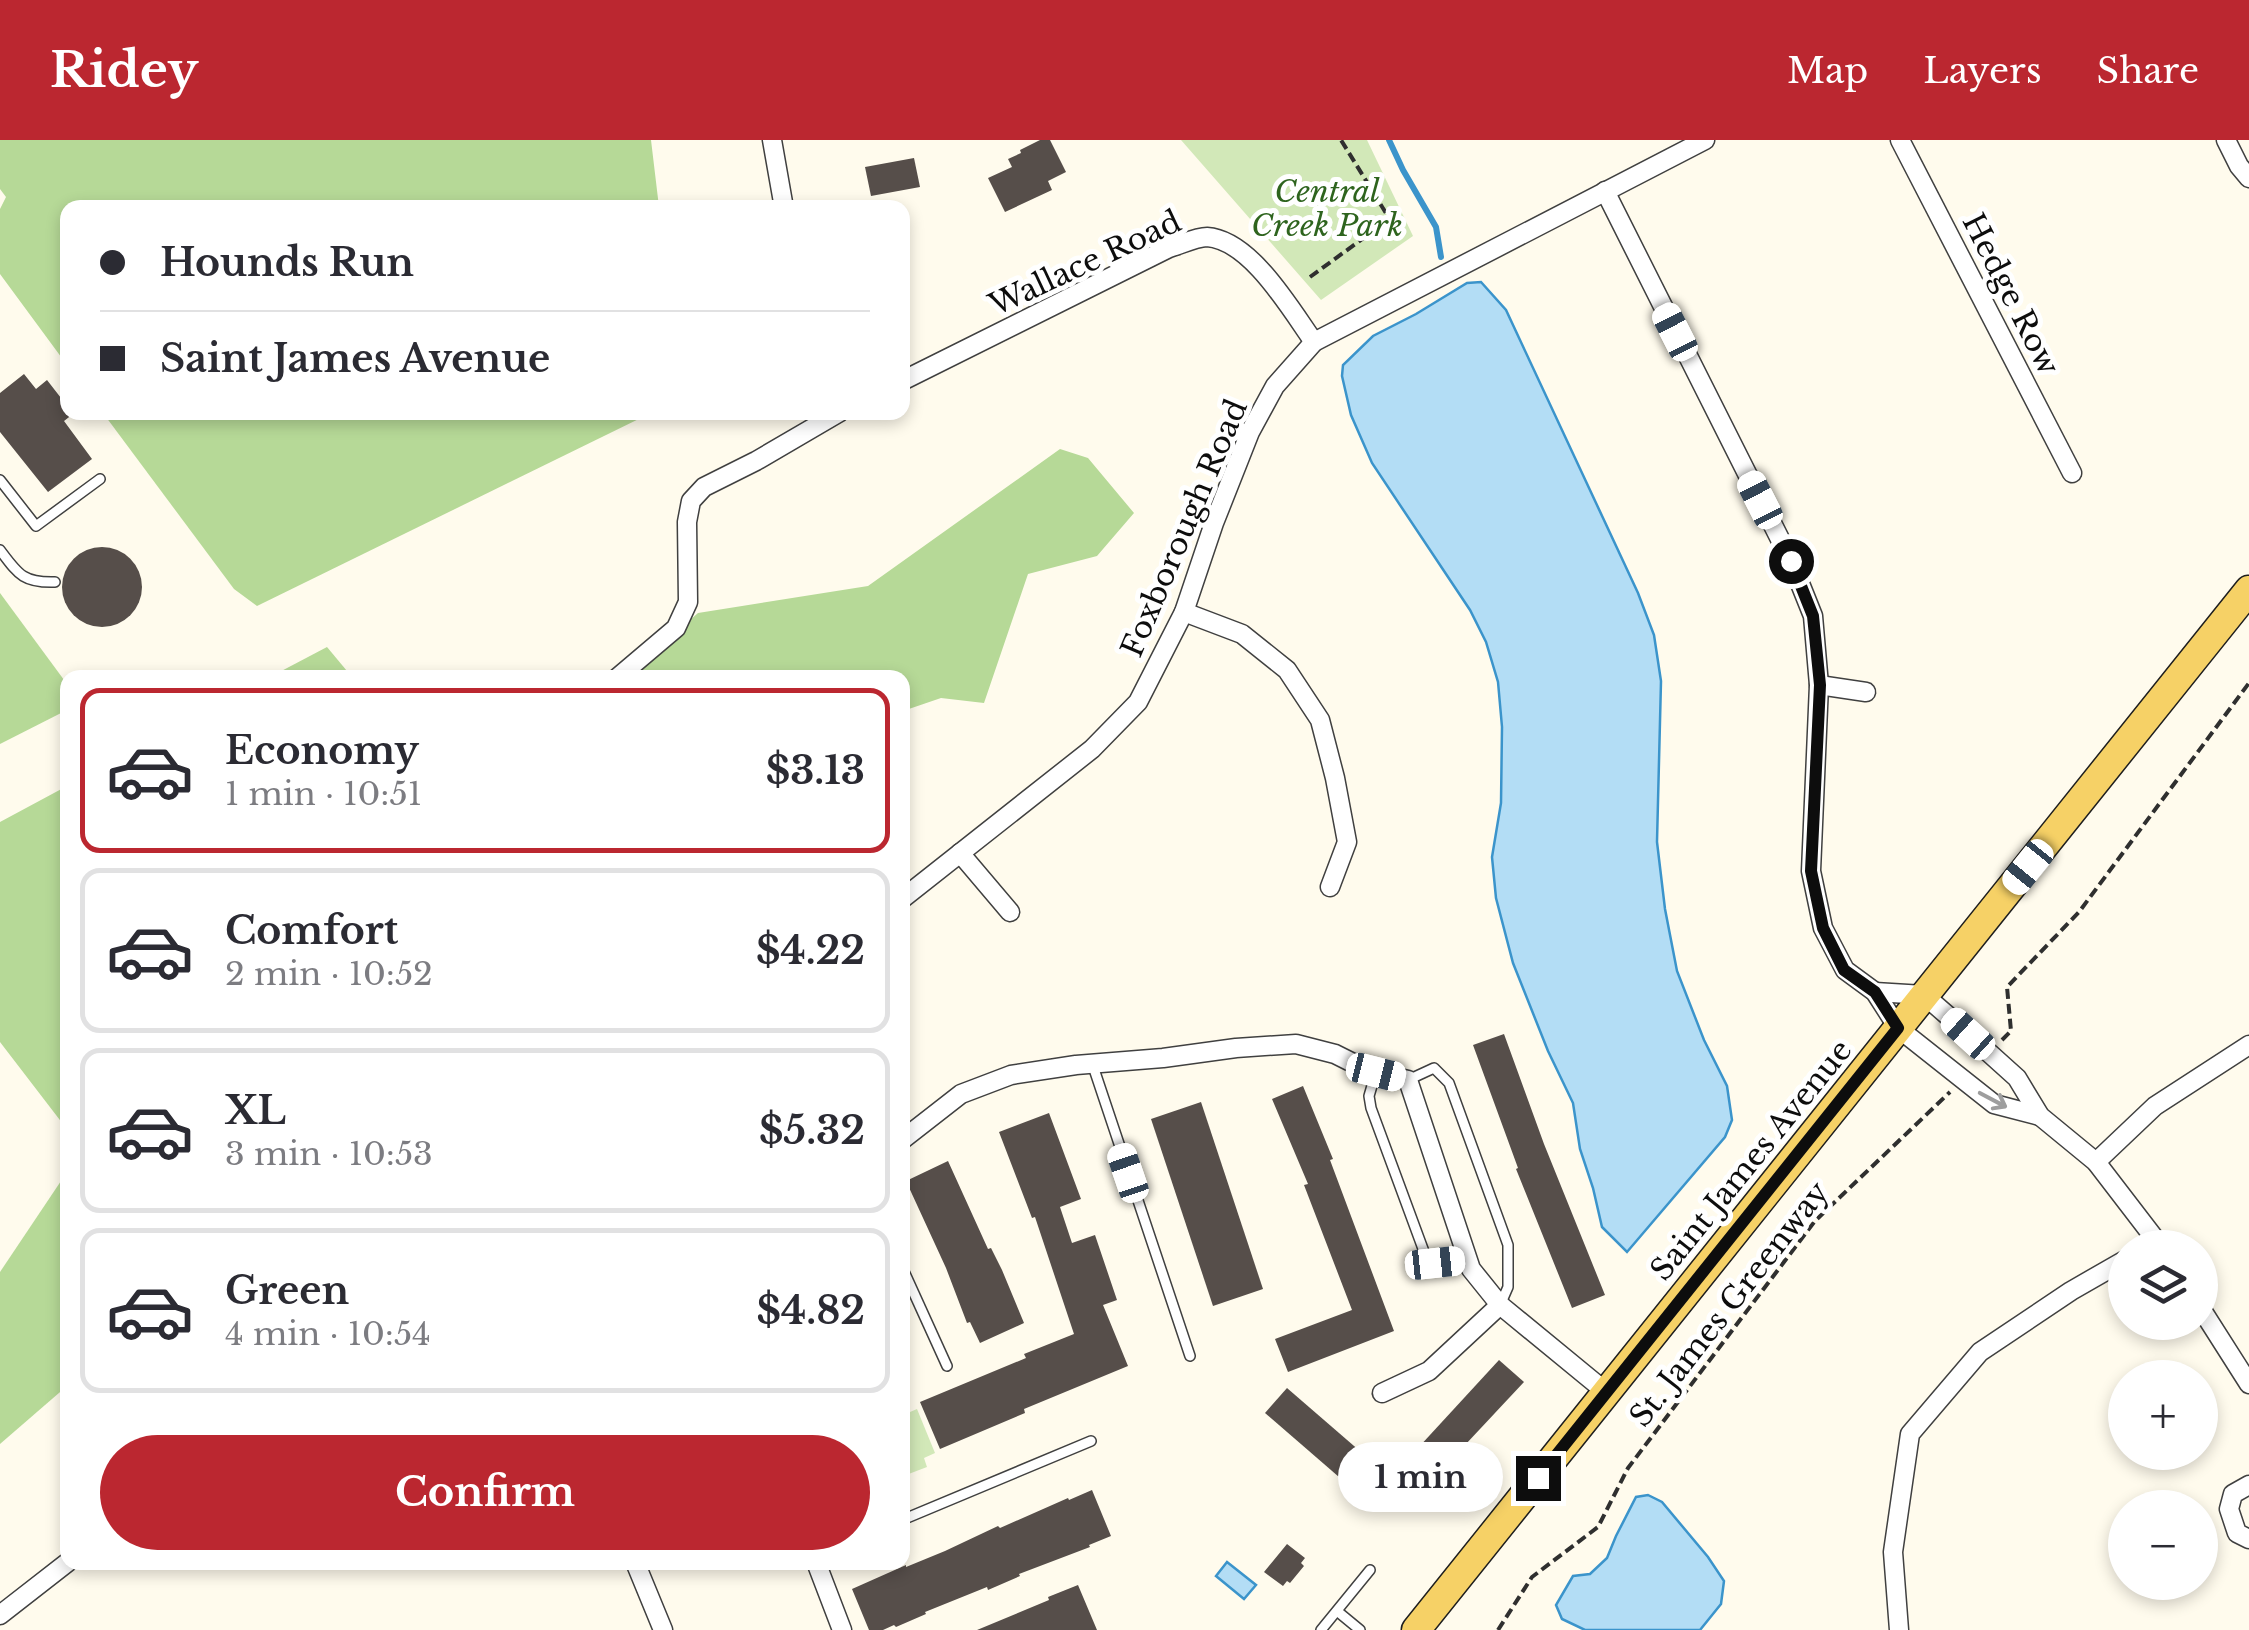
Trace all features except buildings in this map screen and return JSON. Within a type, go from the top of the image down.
[{"type":"main road","name":"Saint James Avenue","points":[[1416,1630],[2249,590]]},
{"type":"street","points":[[772,140],[783,200]]},
{"type":"street","name":"Foxborough Road","points":[[910,892],[1092,749],[1138,702],[1184,612],[1250,432],[1275,386],[1314,342],[1705,140]]},
{"type":"street","name":"Hedge Row","points":[[1900,140],[2072,474]]},
{"type":"street","points":[[2226,140],[2249,178]]},
{"type":"street","points":[[1605,191],[1791,561],[1813,616],[1820,685],[1811,871],[1823,928],[1844,970],[1875,992],[1898,1028],[1994,1104],[2040,1116]]},
{"type":"street","name":"Wallace Road","points":[[910,377],[1168,248],[1206,237],[1234,246],[1266,275],[1314,342]]},
{"type":"street","points":[[626,670],[676,628],[688,602],[687,522],[691,501],[704,487],[756,462],[821,420]]},
{"type":"street","points":[[1184,612],[1242,634],[1287,670],[1320,720],[1347,842],[1330,887]]},
{"type":"street","points":[[1820,685],[1866,692]]},
{"type":"street","points":[[960,853],[1010,912]]},
{"type":"street","points":[[1875,992],[1924,995],[2017,1078],[2040,1116],[2096,1162],[2144,1230]]},
{"type":"street","points":[[910,1134],[961,1094],[1011,1075],[1092,1063],[1296,1044],[1408,1080],[1471,1269],[1500,1305],[1606,1392]]},
{"type":"street","points":[[2096,1162],[2155,1106],[2249,1044]]},
{"type":"street","points":[[1899,1630],[1894,1552],[1910,1434],[1980,1352],[2108,1270]]},
{"type":"street","points":[[1382,1393],[1428,1371],[1500,1305]]},
{"type":"street","points":[[2218,1335],[2249,1384]]},
{"type":"street","points":[[2249,1485],[2234,1494],[2230,1509],[2237,1533],[2249,1538]]},
{"type":"street","points":[[0,1615],[60,1568]]},
{"type":"street","points":[[638,1570],[663,1630]]},
{"type":"street","points":[[819,1570],[842,1630]]},
{"type":"lane","points":[[0,480],[36,526],[100,480]]},
{"type":"lane","points":[[0,550],[18,574],[34,582],[55,582]]},
{"type":"lane","points":[[1092,1063],[1190,1356]]},
{"type":"lane","points":[[1408,1080],[1434,1068],[1449,1083],[1508,1245],[1508,1287],[1500,1305]]},
{"type":"lane","points":[[1376,1072],[1369,1096],[1371,1108],[1426,1257],[1435,1263],[1468,1259]]},
{"type":"lane","points":[[910,1285],[947,1366]]},
{"type":"lane","points":[[910,1517],[1090,1441]]},
{"type":"lane","points":[[1321,1630],[1370,1570]]},
{"type":"lane","points":[[1336,1611],[1360,1630]]},
{"type":"path","points":[[1310,278],[1388,221],[1341,140]]},
{"type":"path","points":[[1989,1053],[2011,1031],[2007,987],[2078,912],[2249,683]]},
{"type":"path","name":"St. James Greenway","points":[[1498,1630],[1532,1577],[1598,1527],[1628,1468],[1815,1221],[1962,1079]]},
{"type":"green space","points":[[0,140],[651,140],[658,200],[60,200],[60,355],[0,274],[0,209],[6,197],[0,189]]},
{"type":"green space","name":"Central Creek Park","points":[[1181,140],[1367,140],[1413,236],[1321,300]]},
{"type":"green space","points":[[108,420],[637,420],[257,606],[234,589]]},
{"type":"green space","points":[[1060,449],[1088,458],[1134,513],[1097,556],[1028,574],[984,703],[941,698],[910,709],[910,670],[633,670],[698,613],[868,586]]},
{"type":"green space","points":[[0,593],[60,674],[60,714],[0,744]]},
{"type":"green space","points":[[327,647],[346,670],[283,670]]},
{"type":"green space","points":[[60,790],[60,1120],[0,1042],[0,822]]},
{"type":"green space","points":[[60,1182],[60,1392],[0,1444],[0,1272]]},
{"type":"green space","points":[[917,1409],[935,1453],[924,1458],[927,1467],[910,1473],[910,1412]]},
{"type":"water","points":[[1481,282],[1506,310],[1654,635],[1661,681],[1657,842],[1665,909],[1677,971],[1727,1086],[1732,1120],[1725,1137],[1627,1252],[1602,1227],[1580,1149],[1573,1103],[1513,963],[1496,898],[1492,857],[1501,803],[1502,727],[1498,682],[1486,642],[1470,610],[1372,463],[1351,415],[1342,376],[1343,365],[1373,336],[1467,283]]},
{"type":"water","points":[[1648,1495],[1662,1502],[1708,1557],[1724,1581],[1721,1604],[1700,1630],[1585,1630],[1562,1619],[1556,1605],[1573,1576],[1590,1574],[1607,1558],[1636,1497]]},
{"type":"water","points":[[1227,1562],[1256,1585],[1244,1599],[1216,1576]]},
{"type":"waterway","points":[[1389,140],[1436,227],[1441,257]]},
{"type":"route","points":[[1538,1478],[1898,1028],[1875,992],[1844,970],[1823,928],[1811,871],[1820,685],[1813,616],[1791,561]]}]
